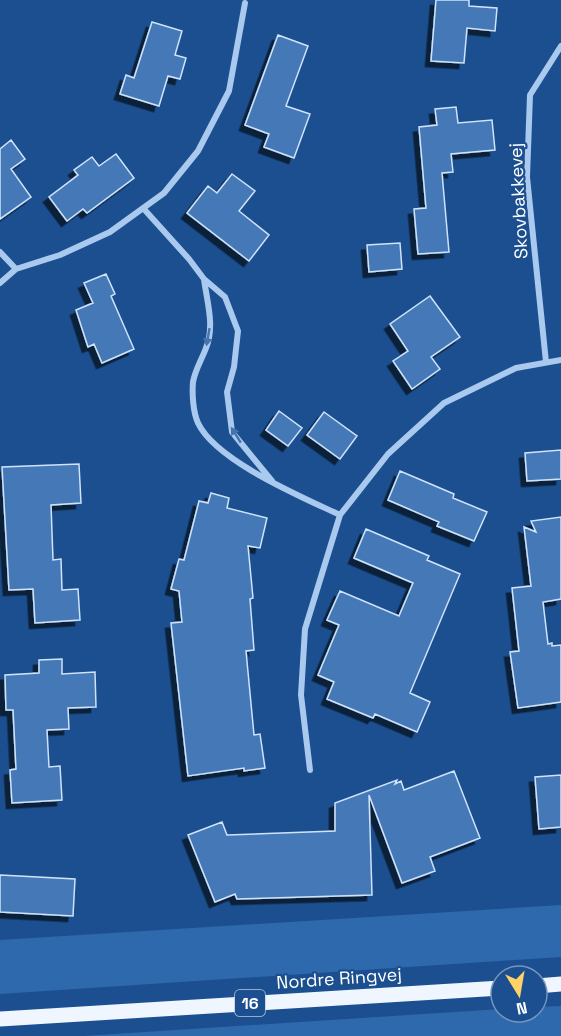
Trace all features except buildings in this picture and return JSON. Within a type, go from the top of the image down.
[{"type":"main road","name":"Nordre Ringvej","points":[[0,1019],[489,989]]},
{"type":"street","points":[[0,283],[16,269],[60,255],[110,232],[164,193],[198,151],[229,91],[245,3]]},
{"type":"street","name":"Skovbakkevej","points":[[546,362],[527,177],[530,95],[561,46]]},
{"type":"street","points":[[144,208],[204,279],[225,297],[238,331],[234,367],[227,392],[232,432],[272,481]]},
{"type":"street","points":[[0,252],[16,269]]},
{"type":"street","points":[[204,279],[211,322],[207,346],[193,381],[194,402],[199,424],[213,441],[244,467],[340,515]]},
{"type":"street","points":[[310,770],[302,695],[305,629],[340,515],[388,454],[444,403],[516,368],[561,360]]},
{"type":"shaded area","points":[[561,905],[561,957],[0,994],[0,940]]},
{"type":"shaded area","points":[[549,1006],[561,1006],[561,1036],[83,1036],[489,1010],[489,1024],[549,1024]]}]
